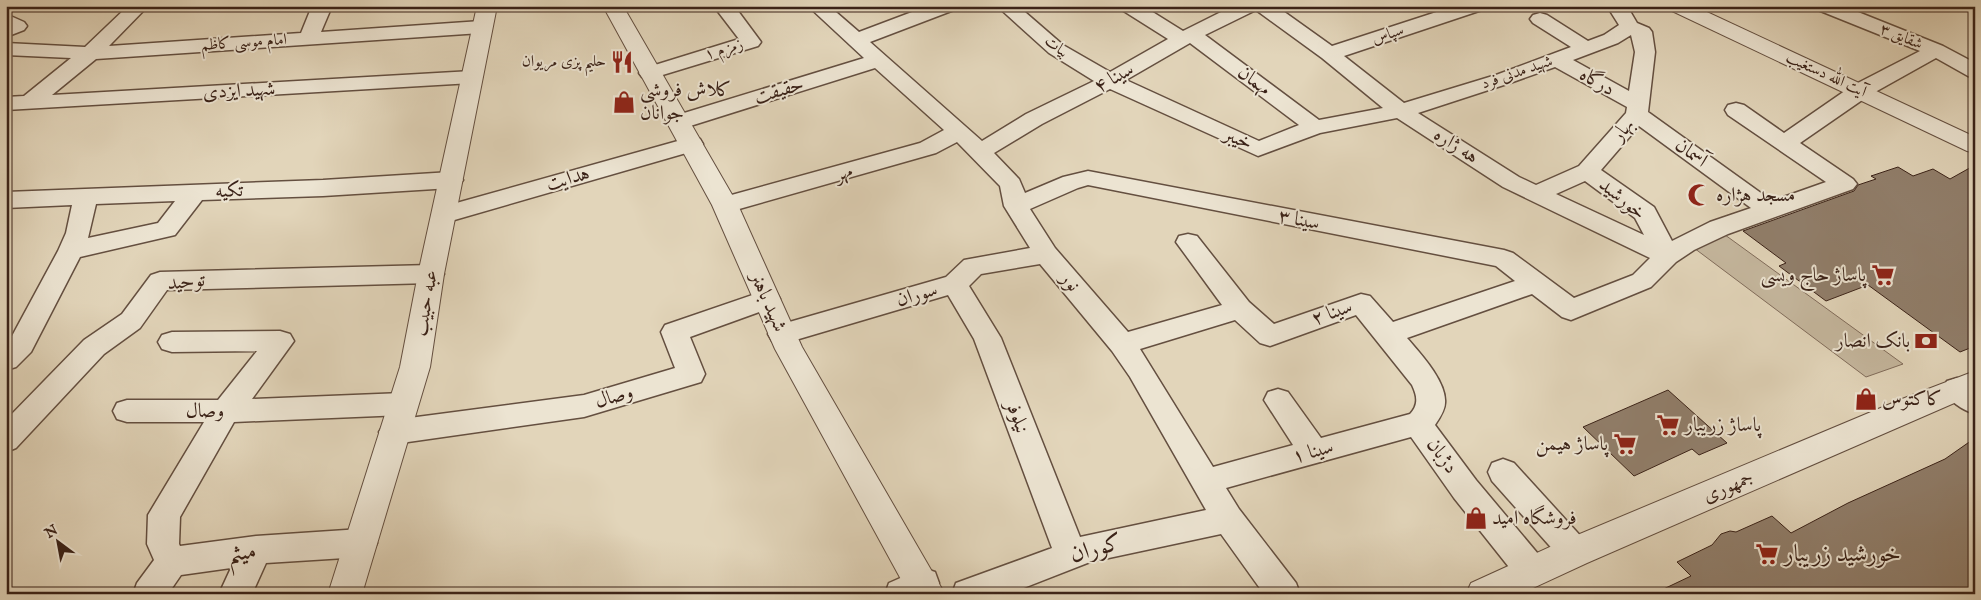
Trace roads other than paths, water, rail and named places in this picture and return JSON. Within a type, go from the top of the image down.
[{"type":"street","points":[[30,103],[90,53],[139,6]]},
{"type":"street","points":[[308,38],[322,6]]},
{"type":"street","name":"شهید باهنر","points":[[613,6],[725,205],[782,334],[918,590]]},
{"type":"street","name":"زمزم ۱","points":[[649,73],[751,42],[726,9],[734,6]]},
{"type":"street","name":"نور","points":[[817,6],[958,131],[1011,184],[1016,206],[1046,254],[1122,344],[1140,369],[1208,481],[1228,519],[1284,594]]},
{"type":"street","points":[[856,40],[947,6]]},
{"type":"street","name":"بیات","points":[[1006,6],[1056,48],[1110,81]]},
{"type":"street","name":"مهمان","points":[[1130,6],[1187,37],[1315,127]]},
{"type":"street","name":"سینا ۴","points":[[980,152],[1034,119],[1110,81],[1187,37],[1249,6]]},
{"type":"street","name":"هه ژاره","points":[[1263,6],[1329,54],[1401,111],[1511,182],[1667,256]]},
{"type":"street","name":"بهار","points":[[1536,194],[1587,171],[1637,109],[1645,52],[1642,32],[1630,27],[1617,6]]},
{"type":"street","name":"شقایق ۳","points":[[1825,6],[1936,50],[1975,72]]},
{"type":"street","name":"سپاس","points":[[1329,54],[1467,7]]},
{"type":"street","name":"آیت الله دستغیب","points":[[1692,9],[1975,146]]},
{"type":"street","name":"امام موسی کاظم","points":[[6,49],[90,53],[308,38],[484,17]]},
{"type":"street","name":"عبه حبیب","points":[[345,594],[415,367],[431,274],[484,17]]},
{"type":"street","points":[[1540,19],[1586,48]]},
{"type":"street","points":[[6,20],[17,26],[6,31]]},
{"type":"street","name":"شهید مدنی فرد","points":[[1401,111],[1611,39],[1630,27]]},
{"type":"street","points":[[1784,143],[1860,91],[1936,50]]},
{"type":"street","name":"درگاه","points":[[1556,59],[1637,109]]},
{"type":"street","name":"حقیقت","points":[[685,133],[879,60]]},
{"type":"street","name":"شهید ایزدی","points":[[6,104],[472,77]]},
{"type":"street","name":"خیبر","points":[[1110,81],[1258,149],[1315,127],[1401,111]]},
{"type":"street","name":"آسمان","points":[[1637,109],[1769,210]]},
{"type":"street","points":[[1667,256],[1685,244],[1719,228],[1845,184],[1736,110]]},
{"type":"street","name":"مهر","points":[[725,205],[928,148],[958,131]]},
{"type":"street","name":"هدایت","points":[[444,215],[685,133]]},
{"type":"street","name":"خورشید","points":[[1587,171],[1645,213],[1667,256]]},
{"type":"street","name":"سینا ۳","points":[[1016,206],[1071,182],[1088,178],[1504,259],[1572,310],[1642,281],[1667,256]]},
{"type":"street","name":"تکیه","points":[[6,200],[323,188],[451,180]]},
{"type":"street","points":[[71,251],[166,229],[196,192]]},
{"type":"street","points":[[6,360],[21,345],[71,251],[78,233],[86,196]]},
{"type":"street","points":[[1122,344],[1240,309],[1188,242]]},
{"type":"street","name":"سوران","points":[[782,334],[956,284],[973,266],[1046,254]]},
{"type":"street","name":"توحید","points":[[6,440],[87,354],[131,321],[160,281],[431,274]]},
{"type":"street","name":"نیلوفر","points":[[956,284],[987,338],[1070,554]]},
{"type":"street","points":[[1388,334],[1537,284]]},
{"type":"street","name":"وصال","points":[[394,432],[584,406],[691,374],[675,332],[767,299]]},
{"type":"street","name":"سینا ۲","points":[[1240,309],[1270,336],[1360,303],[1388,334]]},
{"type":"street","name":"دژبان","points":[[1388,334],[1428,387],[1431,403],[1427,414],[1418,424],[1465,489],[1532,571]]},
{"type":"street","points":[[149,594],[171,562],[163,544],[164,515],[226,411],[280,341],[172,342]]},
{"type":"street","name":"جمهوری","points":[[1483,594],[1575,552],[1969,392]]},
{"type":"street","points":[[1278,400],[1313,451]]},
{"type":"street","name":"وصال","points":[[127,411],[226,411],[404,404]]},
{"type":"street","name":"سینا ۱","points":[[1208,481],[1418,424]]},
{"type":"street","points":[[1503,472],[1575,552]]},
{"type":"street","name":"کوران","points":[[968,594],[1089,548],[1228,519]]},
{"type":"street","name":"میثم","points":[[171,562],[256,550],[361,543]]},
{"type":"street","points":[[235,594],[256,550]]},
{"type":"place","name":"حلیم پزی مریوان","points":[[622,62]]},
{"type":"place","name":"کلاش فروشی جوانان","points":[[624,102]]},
{"type":"place","name":"مسجد هژاره","points":[[1699,195]]},
{"type":"place","name":"پاساژ حاج ویسی","points":[[1883,275]]},
{"type":"place","name":"بانک انصار","points":[[1926,341]]},
{"type":"place","name":"کاکتوس","points":[[1866,399]]},
{"type":"place","name":"پاساژ زریبار","points":[[1668,425]]},
{"type":"place","name":"پاساژ هیمن","points":[[1625,444]]},
{"type":"place","name":"فروشگاه امید","points":[[1476,518]]},
{"type":"place","name":"خورشید زریبار","points":[[1767,554]]}]
